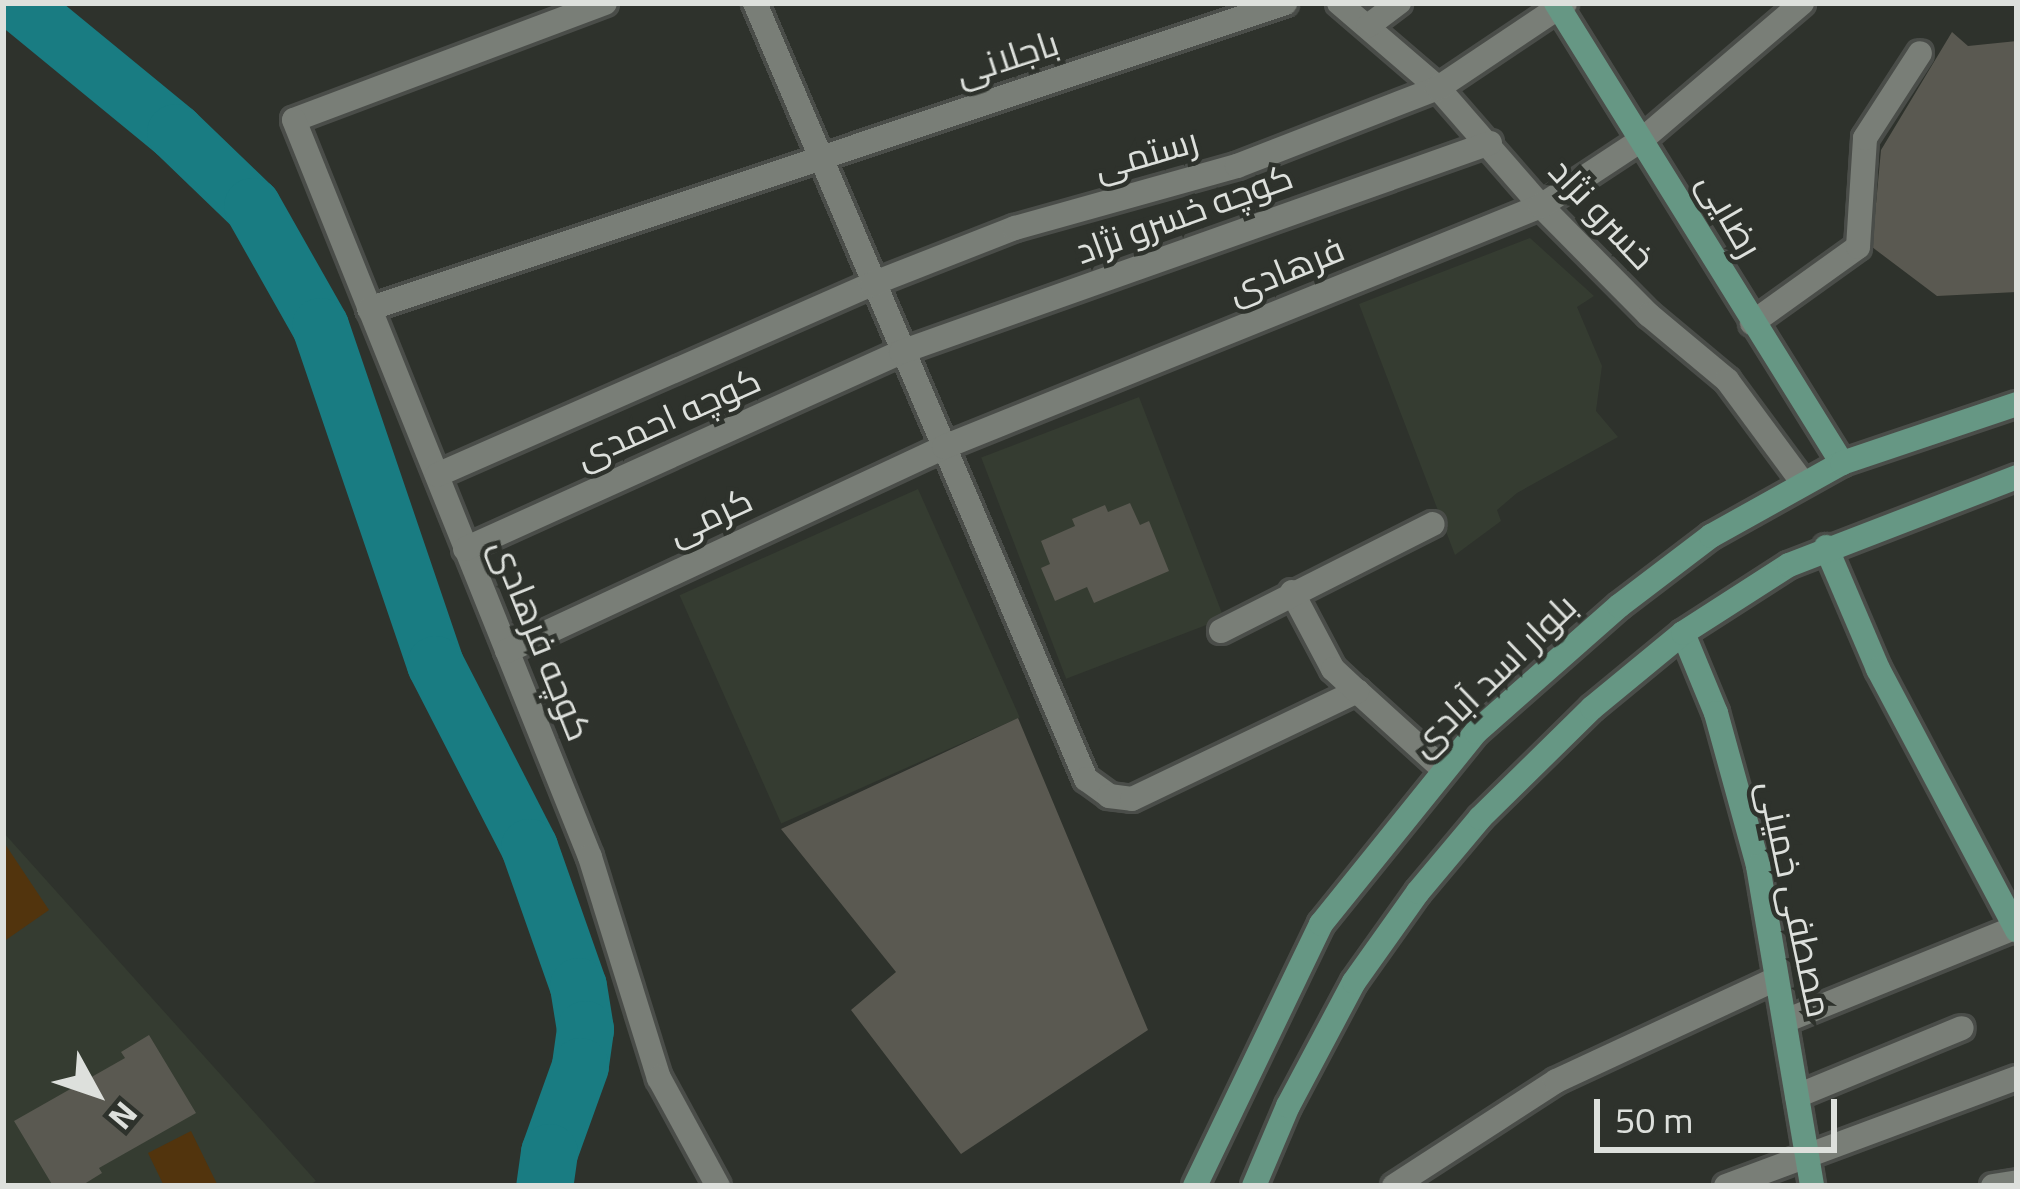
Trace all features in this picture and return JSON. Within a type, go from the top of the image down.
[{"type":"main road","name":"رضایی","points":[[1560,4],[1842,463]]},
{"type":"main road","name":"بلوار اسد آبادی","points":[[1195,1186],[1321,924],[1442,768],[1618,606],[1711,536],[1842,463],[2017,404]]},
{"type":"main road","points":[[1254,1186],[1288,1106],[1354,982],[1418,892],[1540,758],[1683,633],[1826,547],[2017,476]]},
{"type":"main road","points":[[1826,547],[1878,669],[2016,928]]},
{"type":"main road","name":"مصطفی خمینی","points":[[1683,633],[1716,713],[1758,866],[1812,1186]]},
{"type":"street","name":"کوچه فرهادی","points":[[605,3],[294,120],[590,857],[658,1078],[718,1186]]},
{"type":"street","points":[[755,3],[1086,779],[1109,796],[1132,799],[1357,692]]},
{"type":"street","name":"باجلانی","points":[[369,309],[1285,3]]},
{"type":"street","name":"خسرو نژاد","points":[[1339,3],[1438,88],[1541,206],[1649,316],[1726,380],[1803,483]]},
{"type":"street","points":[[1367,26],[1399,3]]},
{"type":"street","name":"فرهادی","points":[[944,446],[1541,206],[1644,138],[1802,3]]},
{"type":"street","name":"رستمی","points":[[436,475],[872,284],[1015,228],[1237,166],[1438,88],[1560,4]]},
{"type":"street","points":[[1752,323],[1858,247],[1865,138],[1920,53]]},
{"type":"street","name":"کوچه خسرو نژاد","points":[[901,352],[1490,143]]},
{"type":"street","name":"کوچه احمدی","points":[[465,549],[901,352]]},
{"type":"street","name":"کرمی","points":[[507,651],[944,446]]},
{"type":"street","points":[[1221,631],[1433,524]]},
{"type":"street","points":[[1292,592],[1333,668],[1442,768]]},
{"type":"street","points":[[1785,1021],[2016,928]]},
{"type":"street","points":[[1394,1186],[1556,1081],[1774,980]]},
{"type":"street","points":[[1797,1096],[1962,1028]]},
{"type":"street","points":[[1726,1186],[2017,1078]]},
{"type":"street","points":[[1993,1186],[2017,1182]]},
{"type":"shaded area","points":[[1530,238],[1594,296],[1577,307],[1602,366],[1596,411],[1618,437],[1517,493],[1497,510],[1501,521],[1455,555],[1359,304]]},
{"type":"shaded area","points":[[1139,397],[1224,618],[1066,679],[981,458]]},
{"type":"shaded area","points":[[918,489],[1020,717],[781,824],[680,595]]},
{"type":"shaded area","points":[[3,832],[316,1181],[308,1186],[3,1186]]},
{"type":"shaded area","points":[[3,845],[49,910],[3,942]]},
{"type":"shaded area","points":[[191,1131],[218,1186],[164,1186],[148,1153]]},
{"type":"building","points":[[1952,32],[1968,46],[2017,41],[2017,292],[1937,296],[1872,247],[1881,150]]},
{"type":"building","points":[[1130,503],[1140,525],[1149,521],[1169,571],[1094,603],[1087,587],[1055,601],[1041,568],[1050,564],[1041,541],[1075,526],[1072,519],[1105,505],[1108,512]]},
{"type":"building","points":[[1018,718],[1148,1030],[961,1154],[851,1010],[896,972],[781,829]]},
{"type":"building","points":[[149,1035],[196,1113],[99,1168],[102,1173],[81,1186],[53,1186],[14,1121],[125,1058],[121,1052]]},
{"type":"waterway","points":[[18,3],[175,132],[252,206],[320,326],[435,664],[529,847],[578,986],[585,1029],[580,1066],[549,1152],[544,1186]]}]
